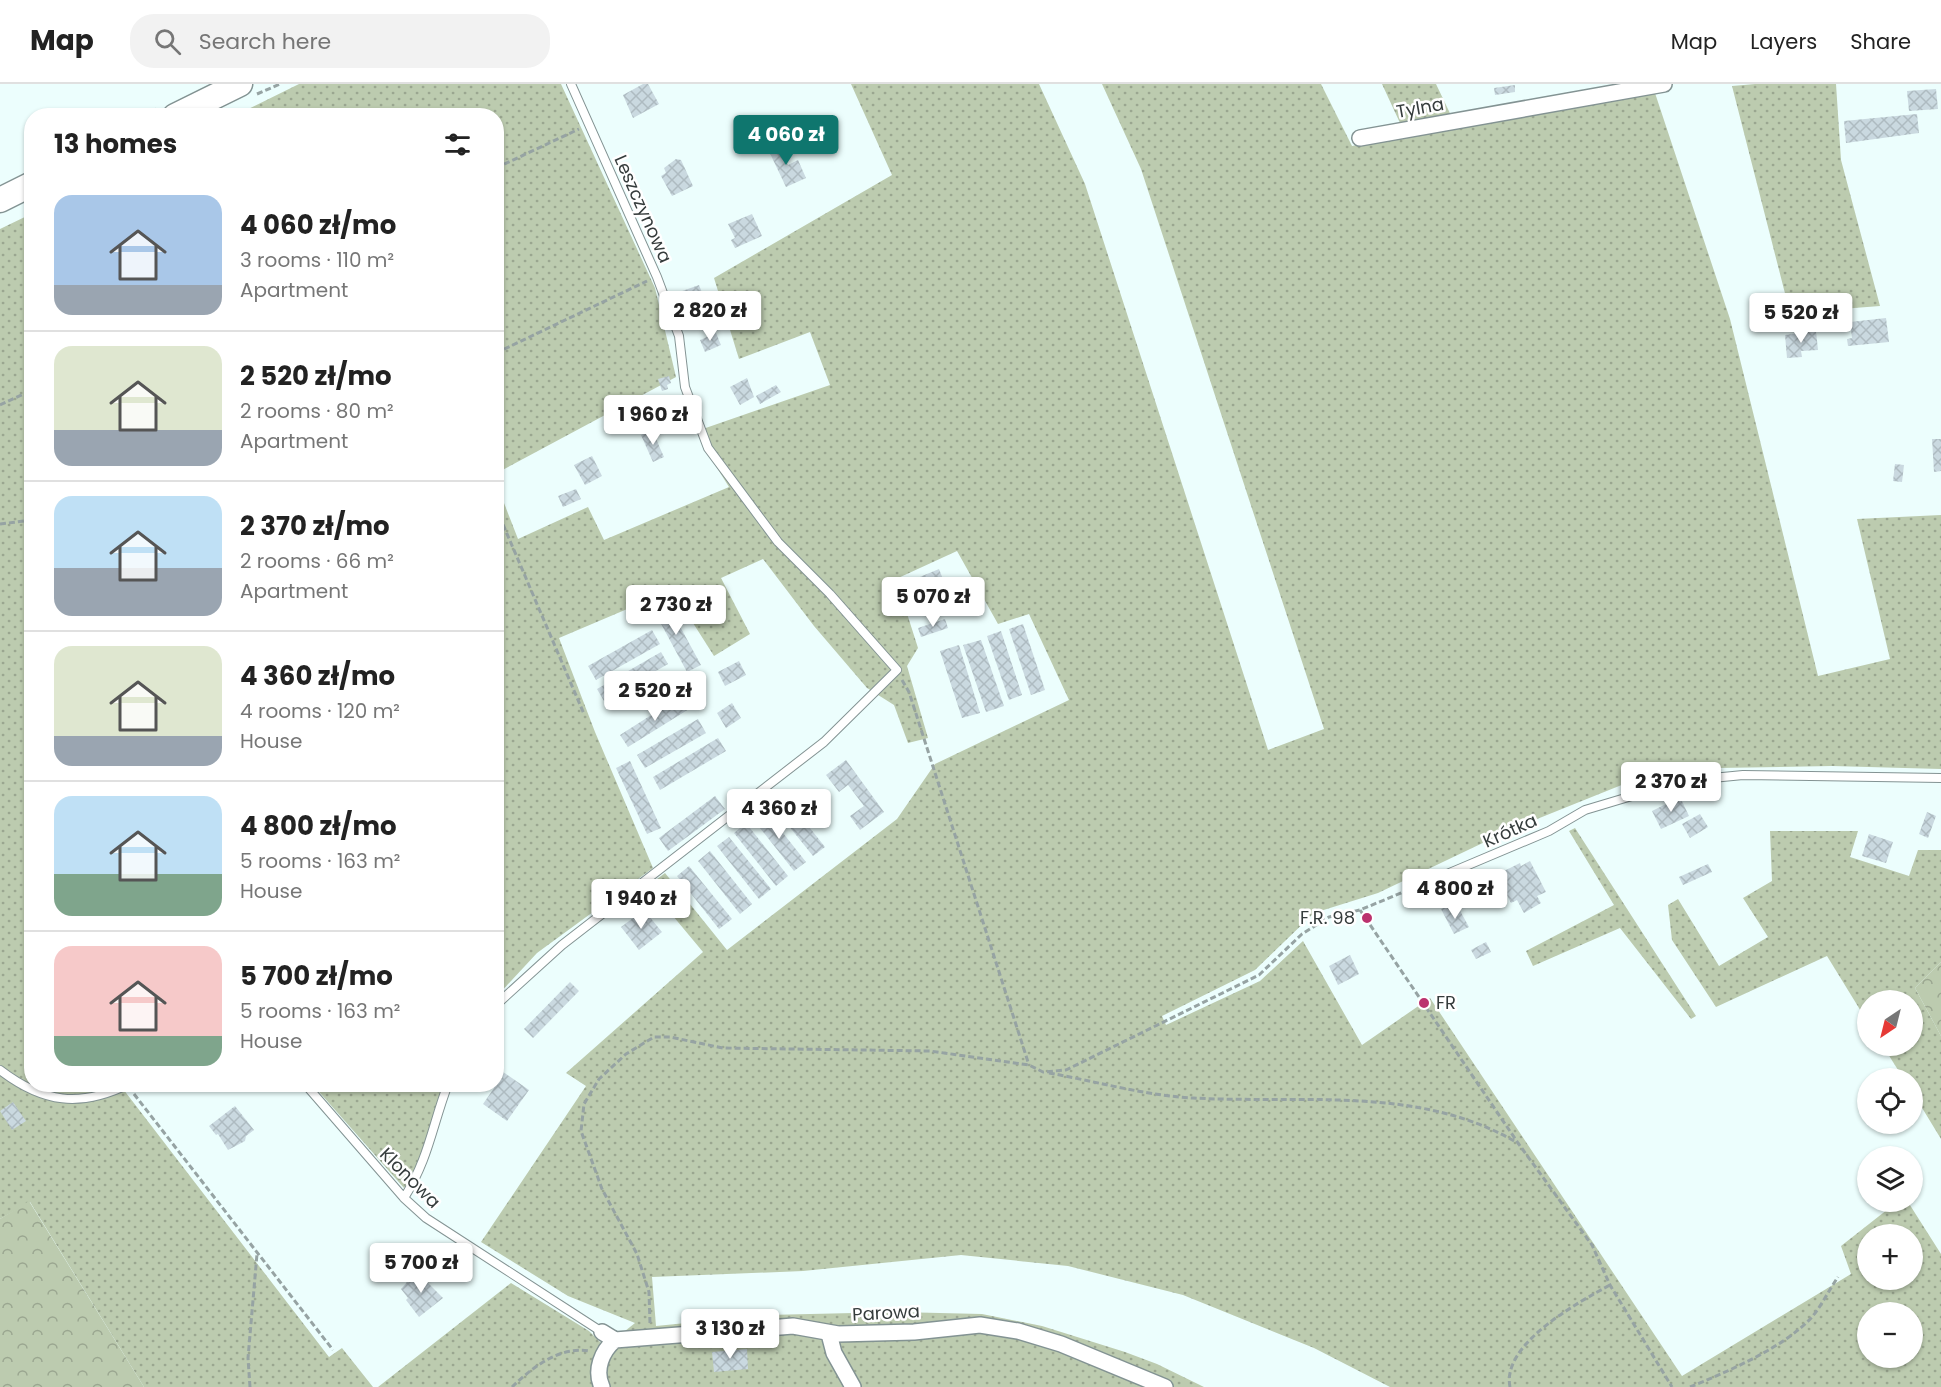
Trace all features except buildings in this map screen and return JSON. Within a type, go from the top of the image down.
[{"type":"main road","points":[[177,108],[240,84]]},
{"type":"main road","points":[[0,200],[24,188]]},
{"type":"street","name":"Tylna","points":[[1360,138],[1664,84]]},
{"type":"street","name":"Parowa","points":[[608,1340],[793,1326],[829,1334],[914,1332],[980,1325],[1018,1331],[1061,1344],[1165,1387]]},
{"type":"street","points":[[829,1334],[834,1353],[853,1387]]},
{"type":"street","points":[[602,1387],[598,1379],[599,1365],[608,1340]]},
{"type":"lane","name":"Leszczynowa","points":[[570,84],[657,277],[679,336],[685,387],[708,448],[778,542],[830,594],[897,670]]},
{"type":"lane","points":[[504,998],[562,945],[824,742],[897,670]]},
{"type":"lane","name":"Krótka","points":[[1447,874],[1549,831],[1585,810],[1682,781],[1743,776],[1941,778]]},
{"type":"lane","points":[[0,1070],[24,1087]]},
{"type":"lane","points":[[35,1092],[44,1096],[71,1100],[110,1092]]},
{"type":"lane","name":"Klonowa","points":[[312,1092],[404,1198],[426,1218],[608,1340]]},
{"type":"lane","points":[[404,1198],[416,1178],[434,1136],[446,1092]]},
{"type":"path","points":[[504,164],[584,126]]},
{"type":"path","points":[[504,349],[647,281]]},
{"type":"path","points":[[0,405],[24,394]]},
{"type":"path","points":[[0,524],[24,521]]},
{"type":"path","points":[[504,527],[584,714]]},
{"type":"path","points":[[897,670],[909,692],[1029,1065]]},
{"type":"path","points":[[1043,1071],[1066,1070],[1259,975],[1302,934],[1329,917],[1360,910],[1447,874]]},
{"type":"path","points":[[1360,910],[1518,1143],[1592,1245],[1610,1285],[1672,1387]]},
{"type":"path","points":[[650,1337],[649,1292],[637,1254],[603,1189],[581,1131],[584,1104],[599,1079],[626,1054],[654,1037],[670,1037],[723,1048],[930,1051],[1029,1065],[1043,1071],[1191,1098],[1354,1100],[1437,1110],[1490,1126],[1518,1143]]},
{"type":"path","points":[[133,1092],[333,1350]]},
{"type":"path","points":[[250,1387],[248,1358],[257,1252]]},
{"type":"path","points":[[1690,1387],[1736,1368],[1786,1337],[1811,1317],[1838,1277]]},
{"type":"path","points":[[1510,1387],[1508,1378],[1516,1358],[1543,1328],[1557,1314],[1610,1285]]},
{"type":"path","points":[[512,1387],[534,1367],[558,1355],[577,1349],[593,1352],[608,1340]]},
{"type":"green space","points":[[299,84],[561,84],[655,288],[676,377],[504,469],[504,108],[250,108]]},
{"type":"green space","points":[[851,84],[1039,84],[1085,184],[1268,750],[1324,729],[1141,169],[1102,84],[1321,84],[1352,146],[1406,136],[1382,84],[1436,84],[1457,128],[1655,93],[1730,319],[1818,676],[1890,659],[1857,519],[1941,515],[1941,769],[1832,766],[1718,768],[1634,780],[1512,829],[1378,893],[1314,913],[1255,970],[1162,1016],[1166,1025],[1260,981],[1303,941],[1362,1045],[1430,998],[1682,1376],[1851,1274],[1841,1246],[1857,1233],[1857,1290],[1923,1290],[1923,1226],[1941,1254],[1941,1387],[1390,1387],[1314,1348],[1183,1295],[1068,1266],[961,1255],[803,1271],[652,1277],[656,1326],[767,1315],[897,1312],[982,1314],[1042,1326],[1125,1352],[1157,1364],[1204,1387],[378,1387],[511,1283],[589,1331],[605,1347],[635,1323],[568,1296],[481,1242],[586,1086],[566,1073],[703,952],[648,886],[665,873],[727,950],[897,819],[935,764],[1069,700],[1029,614],[998,624],[957,551],[896,579],[918,648],[907,666],[928,738],[908,743],[894,705],[867,688],[814,626],[763,559],[721,578],[750,634],[714,656],[672,590],[559,638],[595,732],[653,868],[537,953],[504,988],[504,503],[518,539],[588,507],[604,540],[729,487],[704,447],[697,431],[830,385],[810,332],[739,359],[714,278],[892,175]]},
{"type":"green space","points":[[1836,84],[1841,160],[1880,306],[1790,313],[1732,86]]},
{"type":"green space","points":[[24,217],[24,1092],[125,1092],[329,1357],[342,1348],[373,1387],[144,1387],[30,1202],[0,1219],[0,229]]},
{"type":"green space","points":[[1575,828],[1696,1016],[1691,1019],[1620,928],[1533,966],[1526,951],[1614,905],[1569,831]]},
{"type":"green space","points":[[1770,831],[1858,831],[1850,857],[1909,876],[1918,850],[1941,850],[1941,962],[1915,988],[1916,990],[1857,990],[1857,1005],[1827,956],[1716,1007],[1672,940],[1668,905],[1678,899],[1719,966],[1768,937],[1743,898],[1772,881]]},
{"type":"green space","points":[[1941,962],[1941,1036],[1923,1003],[1923,990],[1915,988]]},
{"type":"green space","points":[[1923,1003],[1941,1036],[1941,1139],[1923,1109],[1923,1068],[1897,1068],[1889,1056],[1923,1056]]},
{"type":"green space","points":[[319,1092],[441,1092],[415,1173],[404,1188]]},
{"type":"green space","points":[[29,1201],[144,1387],[0,1387],[0,1219]]},
{"type":"green space","points":[[1884,1212],[1914,1212],[1922,1224],[1869,1224]]},
{"type":"place","name":"F.R. 98","points":[[1367,918]]},
{"type":"place","name":"FR","points":[[1424,1003]]}]
